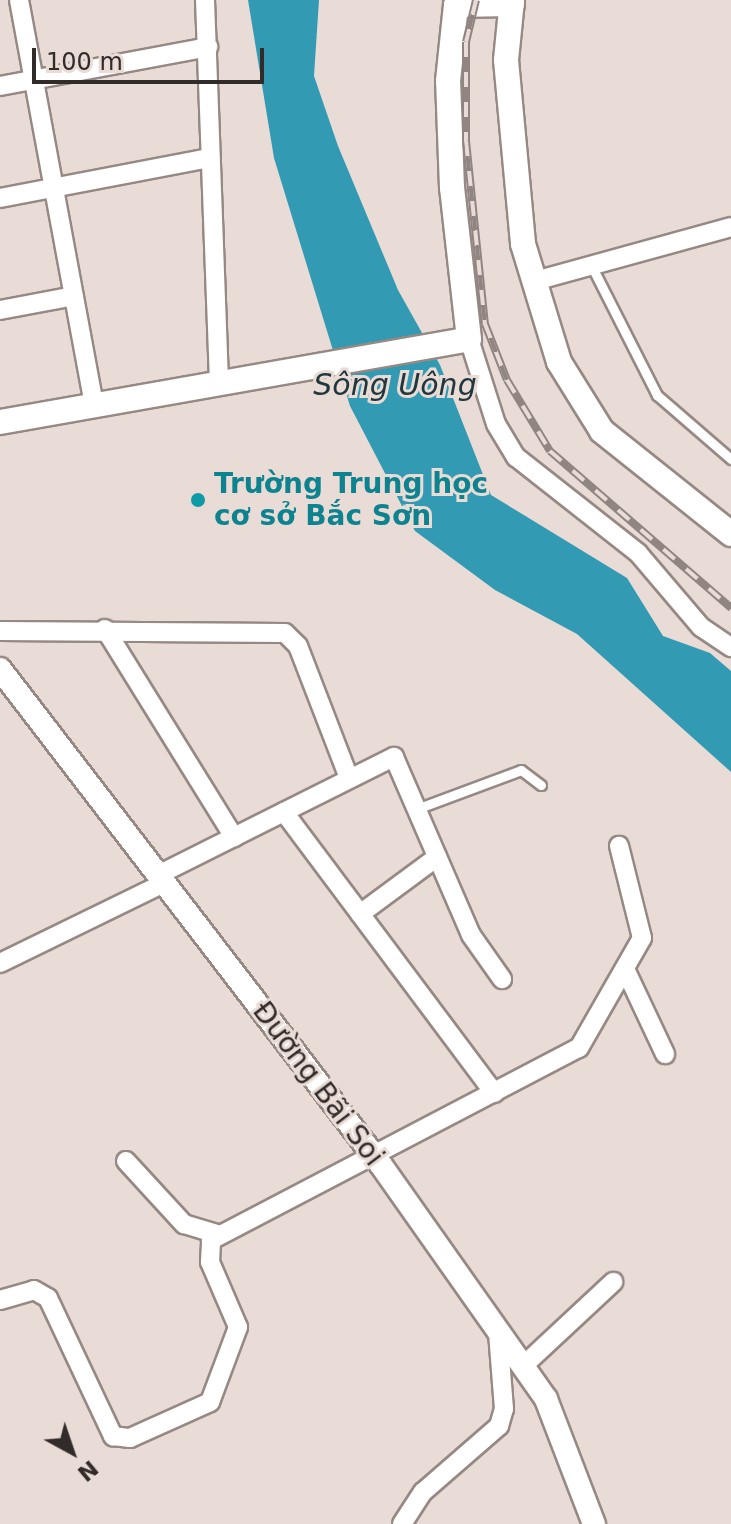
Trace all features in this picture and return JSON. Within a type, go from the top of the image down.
[{"type":"main road","points":[[0,422],[463,340],[448,81],[456,2],[512,2],[507,75],[523,244],[559,362],[595,421],[629,457],[731,534]]},
{"type":"street","points":[[19,0],[94,405]]},
{"type":"street","points":[[205,0],[219,383]]},
{"type":"street","points":[[0,86],[208,47]]},
{"type":"street","points":[[0,198],[210,158]]},
{"type":"street","points":[[535,281],[731,227]]},
{"type":"street","points":[[0,310],[74,296]]},
{"type":"street","points":[[463,340],[496,424],[516,457],[638,553],[701,627],[731,647]]},
{"type":"street","points":[[105,629],[234,837]]},
{"type":"street","points":[[0,631],[105,629],[285,633],[298,646],[349,778]]},
{"type":"street","name":"Đường Bãi Soi","points":[[0,669],[371,1152],[498,1332],[555,1416],[594,1524]]},
{"type":"street","points":[[0,963],[234,837],[349,778],[398,758],[471,935],[502,979]]},
{"type":"street","points":[[284,812],[494,1093]]},
{"type":"street","points":[[126,1161],[184,1224],[216,1234],[579,1048],[626,971],[642,929],[619,846]]},
{"type":"street","points":[[360,914],[437,857]]},
{"type":"street","points":[[626,971],[665,1054]]},
{"type":"street","points":[[0,1300],[44,1293],[101,1422],[113,1436],[130,1438],[201,1407],[220,1387],[238,1327],[210,1262],[216,1234]]},
{"type":"street","points":[[522,1367],[613,1282]]},
{"type":"street","points":[[402,1524],[423,1492],[499,1426],[504,1409],[498,1332]]},
{"type":"lane","points":[[591,265],[657,395],[731,459]]},
{"type":"lane","points":[[419,808],[521,770],[541,785]]},
{"type":"water","name":"Sông Uông","points":[[248,0],[319,0],[314,76],[338,146],[398,290],[440,365],[491,495],[627,578],[663,636],[710,653],[731,671],[731,772],[577,634],[495,590],[415,531],[350,406],[274,158]]},
{"type":"railway","points":[[476,0],[466,42],[466,141],[485,324],[507,380],[550,451],[731,608]]},
{"type":"place","name":"Trường Trung học cơ sở Bắc Sơn","points":[[198,500]]}]
